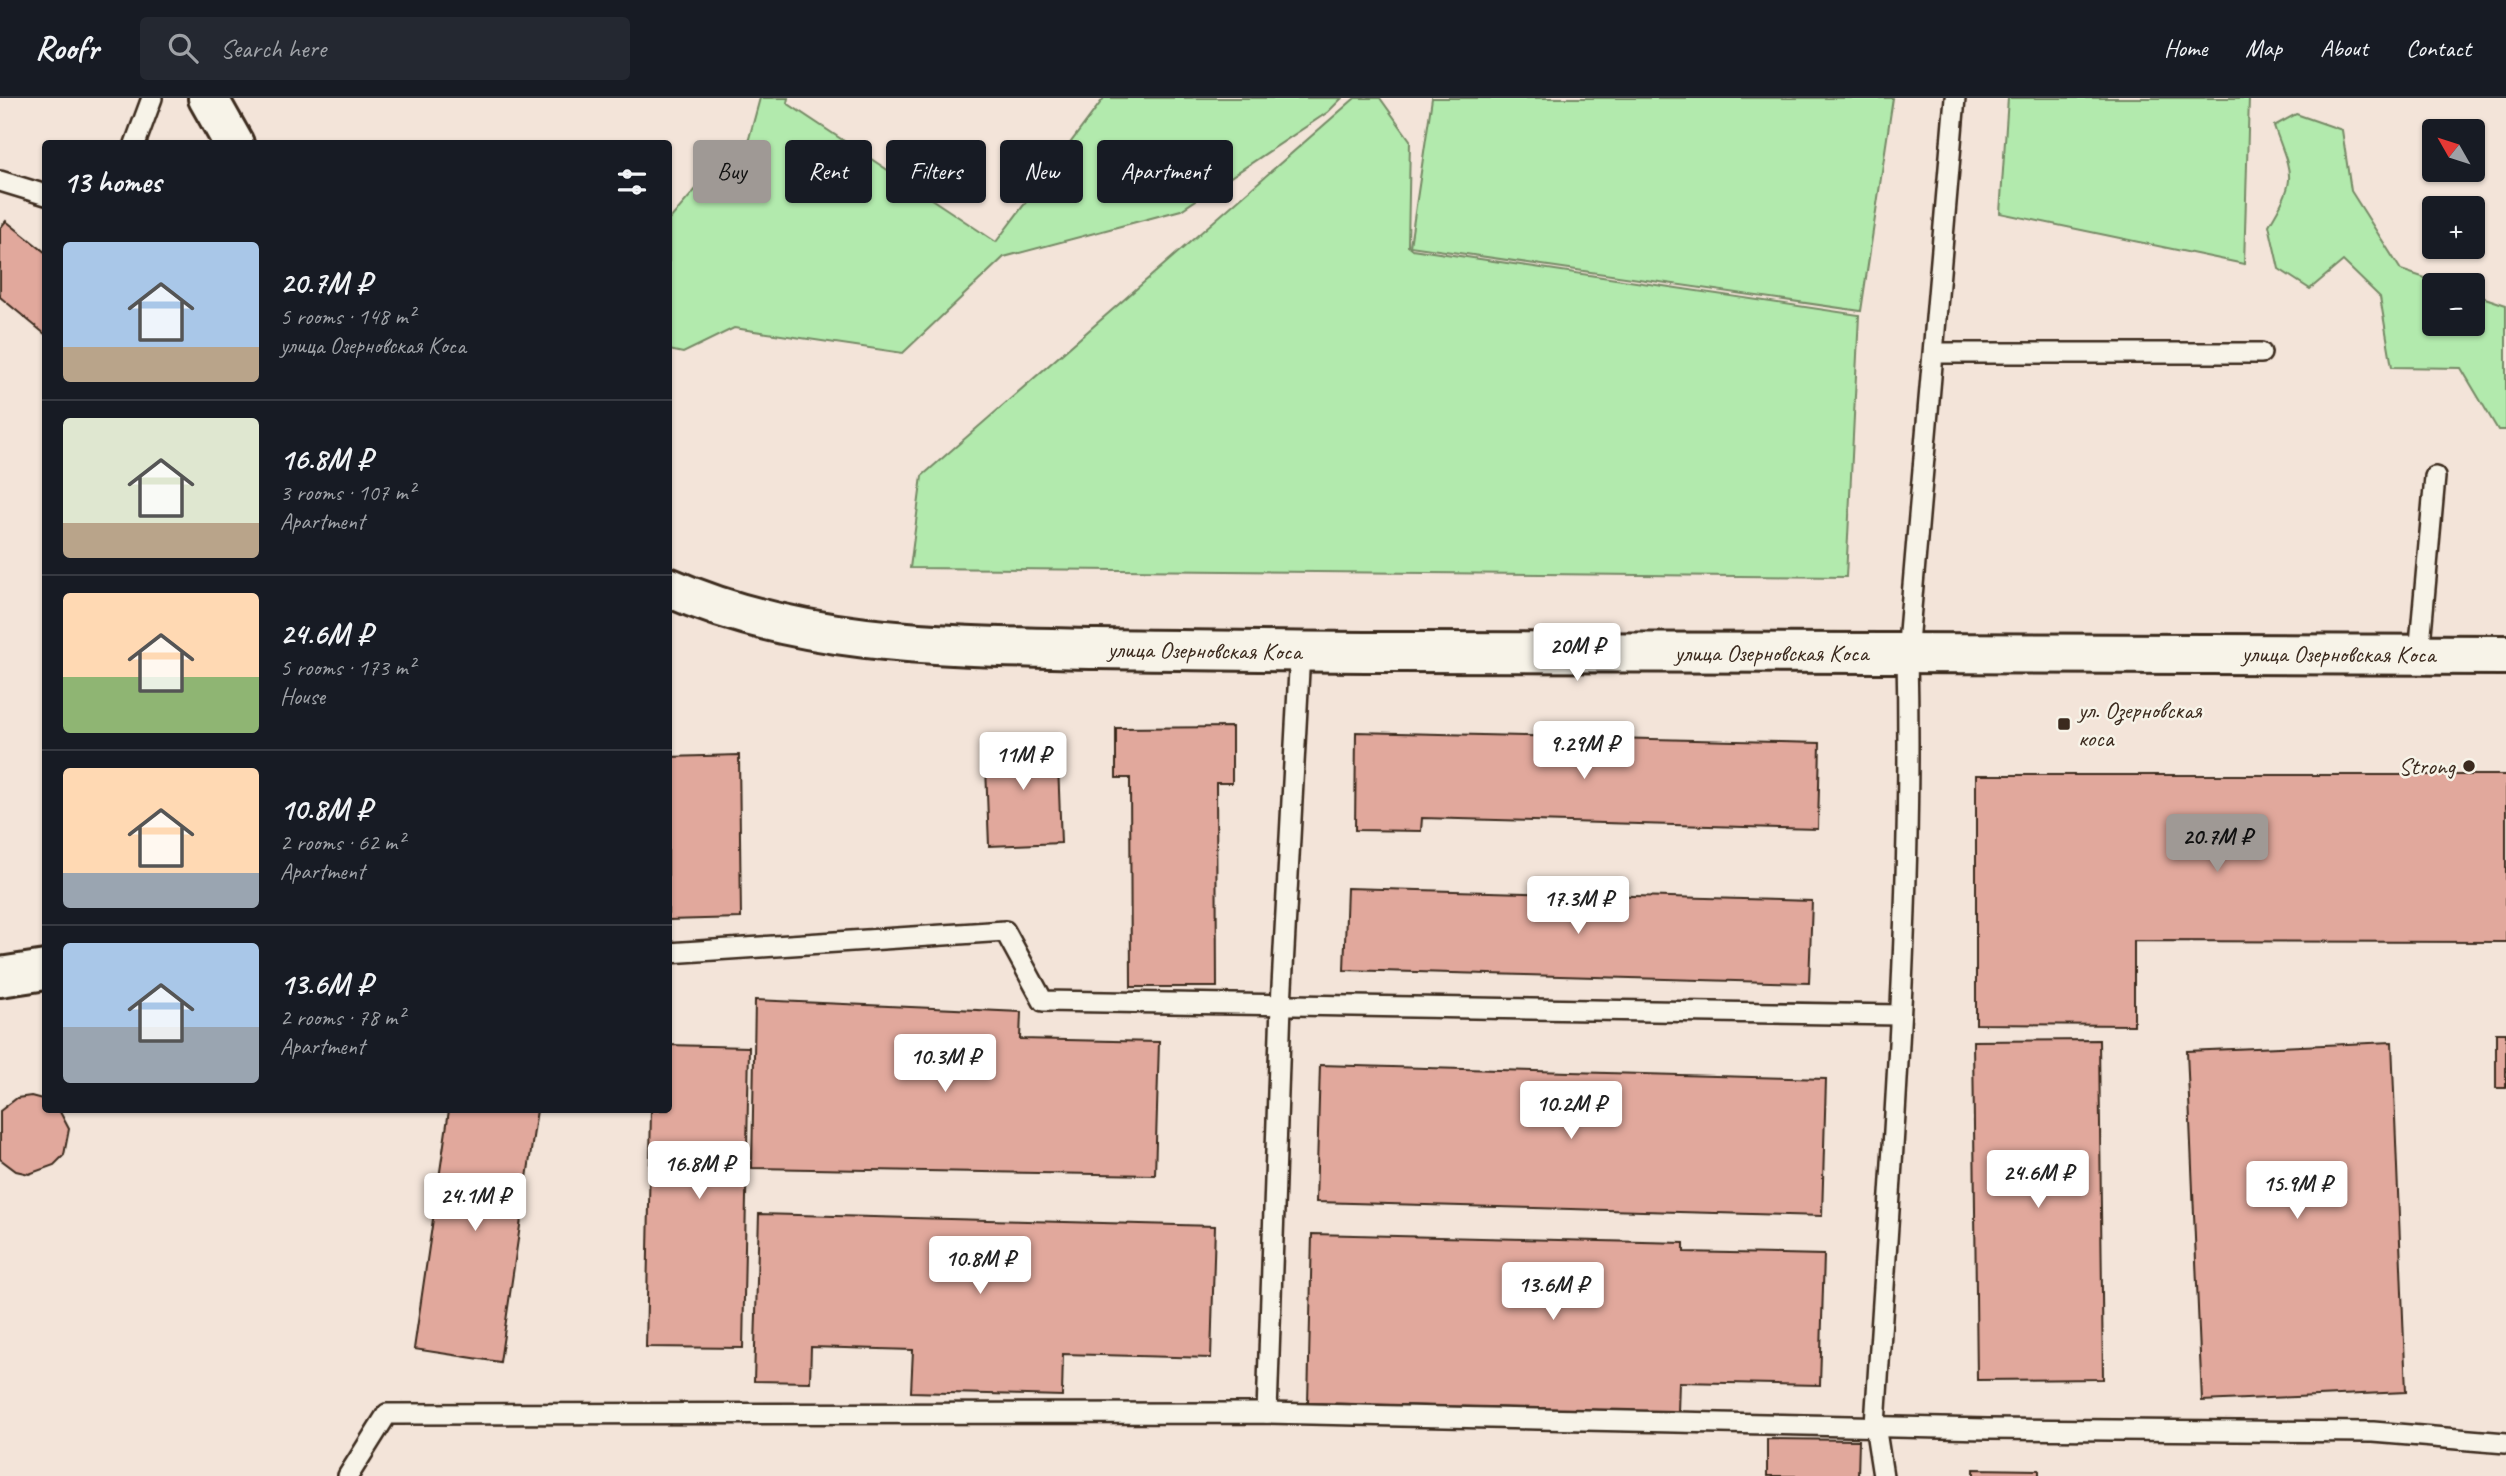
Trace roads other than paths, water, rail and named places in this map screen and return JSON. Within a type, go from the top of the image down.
[{"type":"main road","points":[[208,98],[232,140]]},
{"type":"main road","name":"улица Озерновская Коса","points":[[672,589],[758,620],[882,640],[978,647],[1300,652],[2506,655]]},
{"type":"main road","points":[[0,977],[42,971]]},
{"type":"lane","points":[[136,140],[152,98]]},
{"type":"lane","points":[[1883,1476],[1875,1425],[1900,1015],[1909,733],[1907,655],[1955,98]]},
{"type":"lane","points":[[0,181],[42,194]]},
{"type":"lane","points":[[1934,353],[2261,353]]},
{"type":"lane","points":[[2419,655],[2434,477]]},
{"type":"lane","points":[[1268,1413],[1281,1005],[1300,652]]},
{"type":"lane","points":[[672,953],[1005,931],[1044,1001],[1900,1015]]},
{"type":"lane","points":[[348,1476],[387,1415],[1268,1413],[1987,1429],[2373,1432],[2506,1443]]},
{"type":"place","name":"ул. Озерновская коса","points":[[2064,724]]},
{"type":"place","name":"Strong","points":[[2469,766]]}]
